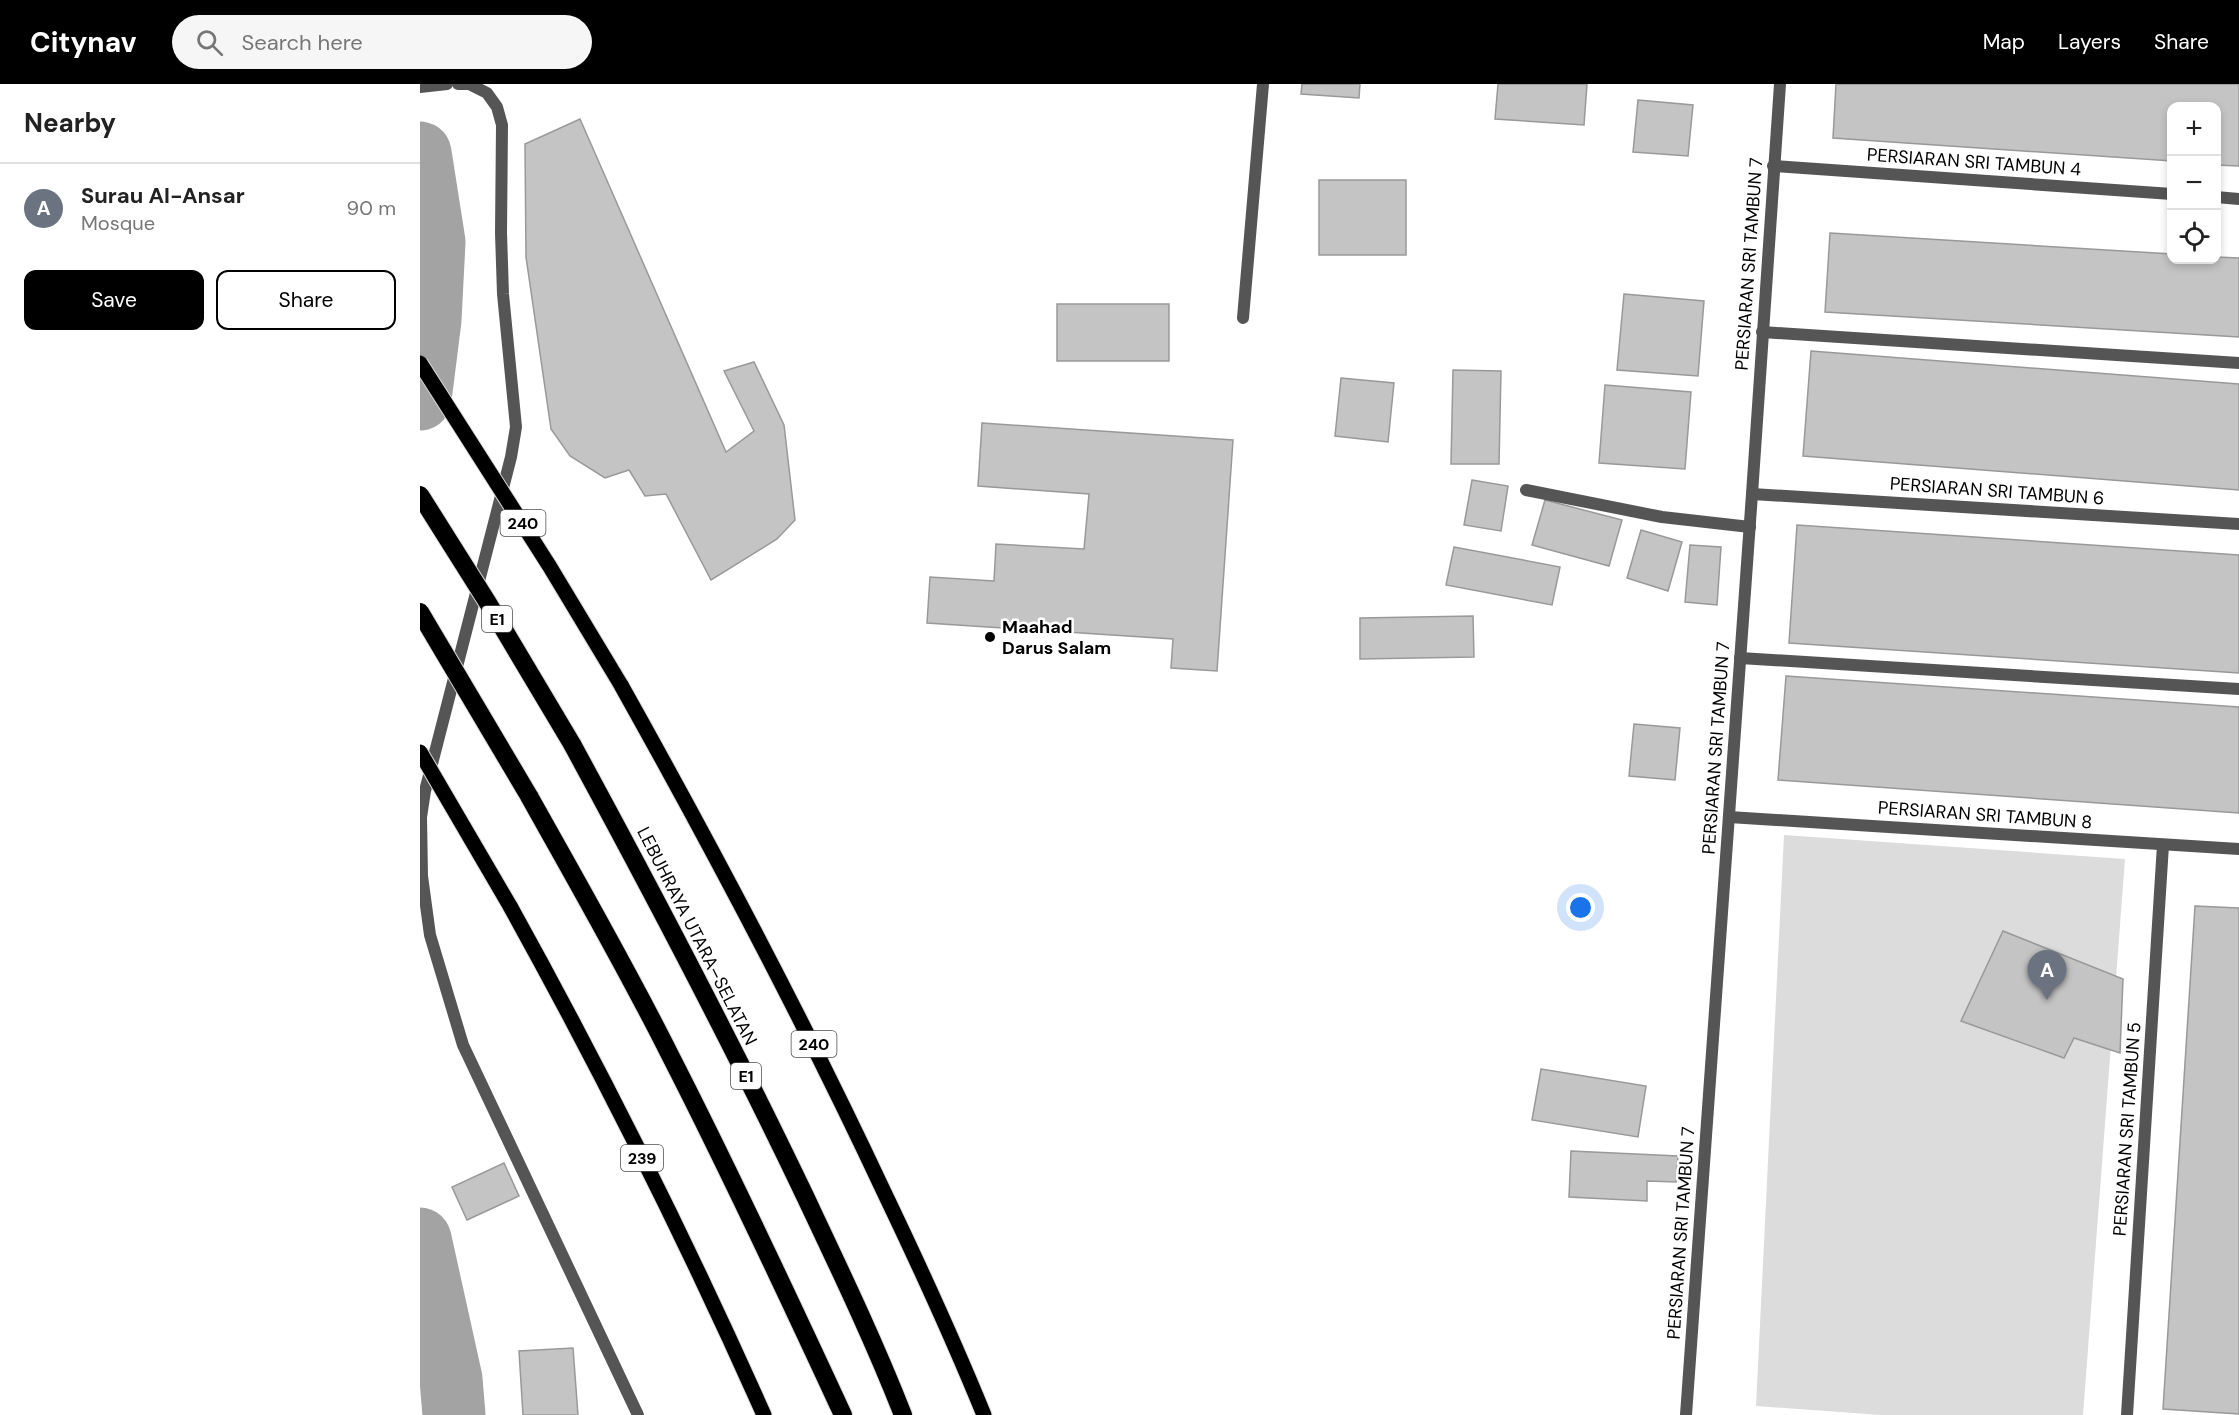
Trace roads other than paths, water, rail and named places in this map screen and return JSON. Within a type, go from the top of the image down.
[{"type":"highway","name":"LEBUHRAYA UTARA–SELATAN","points":[[420,495],[572,744],[669,922],[775,1133],[835,1259],[903,1415]]},
{"type":"highway","points":[[420,612],[529,796],[615,948],[722,1158],[843,1415]]},
{"type":"main road","name":"240","points":[[420,363],[550,567],[621,685],[734,889],[794,1005],[904,1235],[984,1415]]},
{"type":"main road","name":"239","points":[[420,752],[510,906],[608,1088],[719,1315],[764,1415]]},
{"type":"street","points":[[420,87],[447,84]]},
{"type":"street","points":[[458,84],[469,84],[487,93],[497,107],[502,125],[503,294],[516,428],[511,457],[425,791],[421,817],[422,876],[430,935],[463,1045],[638,1415]]},
{"type":"street","points":[[1243,318],[1263,84]]},
{"type":"street","name":"PERSIARAN SRI TAMBUN 7","points":[[1686,1415],[1750,527],[1779,84]]},
{"type":"street","name":"PERSIARAN SRI TAMBUN 4","points":[[1773,166],[2167,194]]},
{"type":"street","points":[[2221,197],[2239,199]]},
{"type":"street","points":[[1762,332],[2239,363]]},
{"type":"street","points":[[1526,490],[1662,517],[1750,527]]},
{"type":"street","name":"PERSIARAN SRI TAMBUN 6","points":[[1752,494],[2239,524]]},
{"type":"street","points":[[1740,658],[2239,689]]},
{"type":"street","name":"PERSIARAN SRI TAMBUN 8","points":[[1729,817],[2239,849]]},
{"type":"street","name":"PERSIARAN SRI TAMBUN 5","points":[[2127,1415],[2163,844]]},
{"type":"waterway","points":[[420,153],[434,242],[430,320],[420,399]]},
{"type":"waterway","points":[[420,1239],[451,1379],[454,1415]]},
{"type":"place","name":"Maahad Darus Salam","points":[[990,637]]},
{"type":"place","name":"Surau Al-Ansar","points":[[2047,1000]]}]
